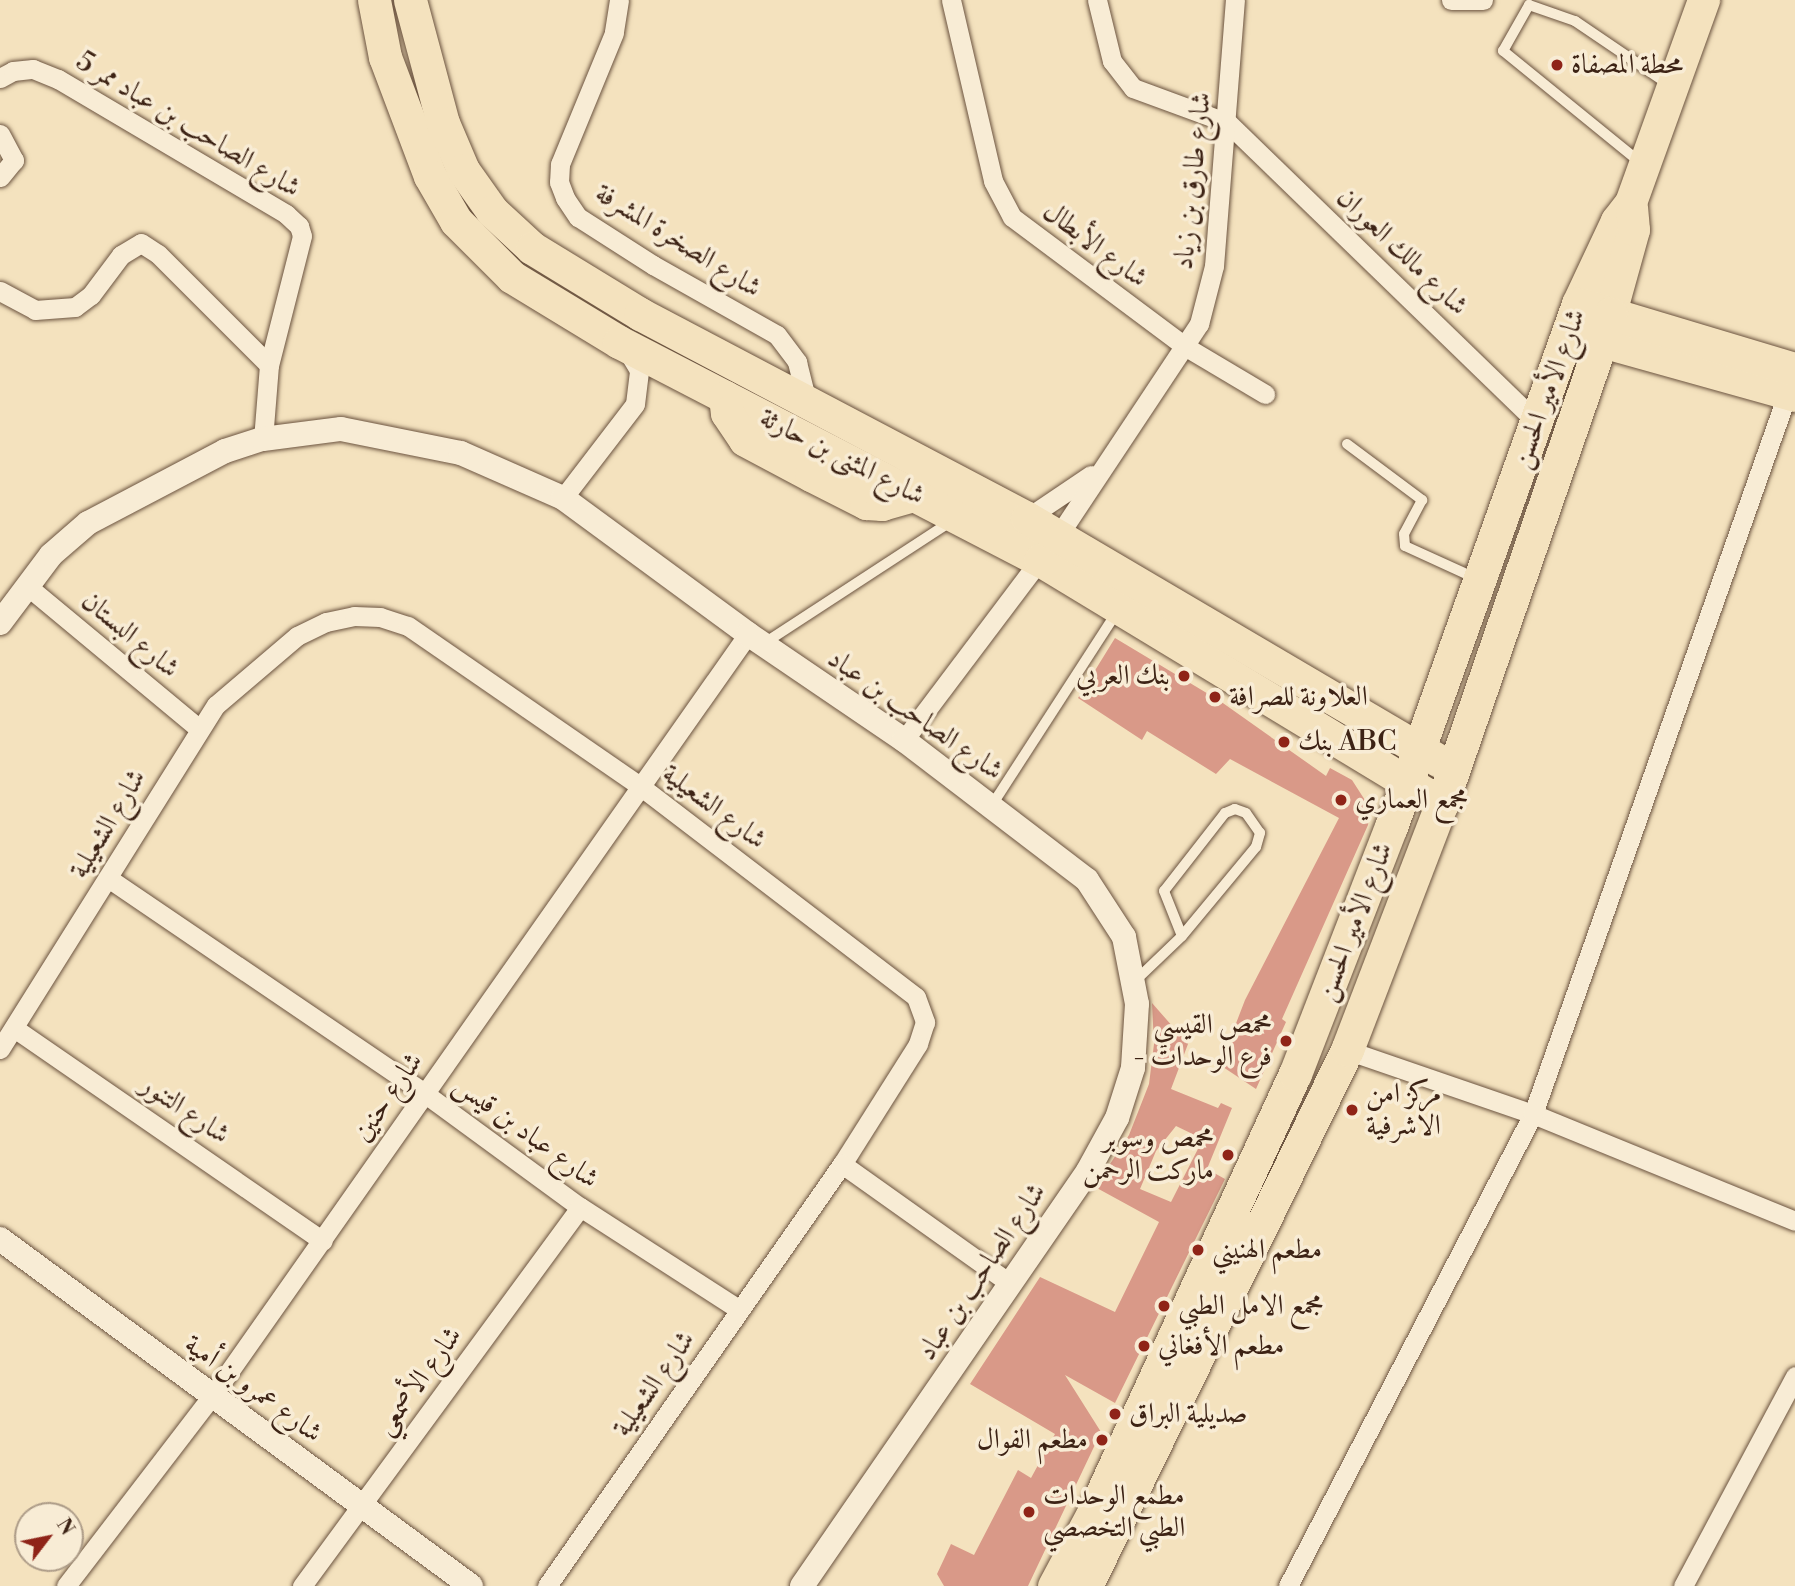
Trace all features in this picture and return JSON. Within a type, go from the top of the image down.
[{"type":"highway","name":"شارع المثنى بن حارثة","points":[[374,0],[385,57],[411,133],[456,221],[512,277],[619,342],[957,517],[1049,548],[1379,724],[1454,768]]},
{"type":"highway","name":"شارع المثنى بن حارثة","points":[[410,0],[443,123],[463,170],[492,211],[532,248],[640,314],[806,398],[1027,518],[1049,548],[1119,609],[1405,784],[1441,803]]},
{"type":"highway","points":[[385,57],[421,49]]},
{"type":"highway","points":[[1573,318],[1793,385]]},
{"type":"highway","name":"شارع الأمير الحسن","points":[[1054,1586],[1092,1515],[1295,1074],[1420,750],[1573,318]]},
{"type":"highway","points":[[1607,327],[1640,350]]},
{"type":"highway","name":"شارع الأمير الحسن","points":[[1086,1586],[1330,1090],[1347,1050],[1454,768],[1592,377],[1607,327]]},
{"type":"highway","points":[[1592,377],[1619,352],[1640,350],[1793,385]]},
{"type":"highway","points":[[1379,724],[1407,718],[1440,693]]},
{"type":"highway","points":[[1363,757],[1386,793],[1391,827]]},
{"type":"highway","points":[[1295,1074],[1330,1090]]},
{"type":"main road","name":"شارع الأمير الحسن","points":[[1573,318],[1617,222],[1631,203],[1704,0]]},
{"type":"main road","name":"شارع الأمير الحسن","points":[[1607,327],[1634,230],[1631,203]]},
{"type":"street","name":"شارع الصخرة المشرفة","points":[[619,0],[614,33],[560,164],[559,182],[565,198],[578,217],[653,265],[777,334],[797,362],[806,398]]},
{"type":"street","name":"شارع الأبطال","points":[[951,0],[993,181],[1006,209],[1029,234],[1186,347],[1265,394]]},
{"type":"street","points":[[1097,0],[1112,61],[1133,88],[1228,123]]},
{"type":"street","name":"شارع طارق بن زياد","points":[[904,740],[1049,548],[1186,347],[1209,296],[1228,123],[1236,0]]},
{"type":"street","points":[[1451,0],[1483,0]]},
{"type":"street","name":"شارع الصاحب بن عباد ممر 5","points":[[0,78],[13,71],[33,69],[58,79],[294,220],[302,236],[269,365],[263,439]]},
{"type":"street","name":"شارع مالك العوران","points":[[1228,123],[1537,422]]},
{"type":"street","points":[[0,134],[13,160],[0,177]]},
{"type":"street","points":[[0,291],[35,310],[75,307],[91,295],[121,255],[141,243],[158,254],[269,365]]},
{"type":"street","points":[[563,498],[635,404],[639,370],[619,342]]},
{"type":"street","points":[[1288,1586],[1533,1115],[1793,385]]},
{"type":"street","name":"شارع الصاحب بن عباد","points":[[0,623],[51,555],[88,523],[183,470],[263,439],[317,429],[366,432],[461,453],[563,498],[755,639],[904,740],[992,805],[1070,864],[1101,898],[1124,937],[1134,983],[1136,1047],[1117,1118],[1088,1171],[802,1586]]},
{"type":"street","name":"شارع طارق بن زياد","points":[[1027,518],[1105,463]]},
{"type":"street","name":"شارع البستان","points":[[26,585],[198,728]]},
{"type":"street","name":"شارع الشعيلية","points":[[0,1049],[108,878],[198,728],[239,681],[297,636],[326,622],[354,616],[380,617],[408,626],[640,786],[916,997],[925,1032],[842,1164],[547,1586]]},
{"type":"street","name":"شارع حنين","points":[[66,1586],[212,1396],[640,786],[755,639]]},
{"type":"street","name":"شارع عباد بن قيس","points":[[108,878],[424,1093],[580,1207],[740,1310]]},
{"type":"street","name":"شارع التنور","points":[[14,1028],[323,1241]]},
{"type":"street","points":[[1347,1050],[1533,1115],[1795,1222]]},
{"type":"street","points":[[842,1164],[1011,1284]]},
{"type":"street","name":"شارع الأصمعي","points":[[302,1586],[580,1207]]},
{"type":"street","name":"شارع عمرو بن أمية","points":[[0,1239],[471,1586]]},
{"type":"street","points":[[1683,1586],[1795,1376]]},
{"type":"lane","points":[[1644,165],[1503,51],[1529,5],[1575,21],[1671,86]]},
{"type":"lane","points":[[1347,444],[1422,500],[1404,534],[1405,546],[1480,580]]},
{"type":"lane","points":[[755,639],[957,517]]},
{"type":"lane","points":[[992,805],[1119,609]]},
{"type":"lane","points":[[1134,983],[1182,936],[1256,847],[1260,833],[1246,813],[1235,809],[1225,813],[1164,891],[1182,936]]},
{"type":"building","points":[[1115,638],[1220,701],[1326,776],[1330,768],[1352,780],[1370,808],[1368,825],[1282,1019],[1286,1022],[1256,1089],[1220,1065],[1245,1000],[1339,818],[1230,759],[1216,774],[1147,731],[1142,740],[1078,698]]},
{"type":"building","points":[[1152,1003],[1188,1044],[1171,1089],[1218,1108],[1221,1103],[1232,1108],[1207,1169],[1225,1179],[1115,1403],[1065,1375],[1101,1432],[1028,1586],[944,1586],[937,1574],[951,1544],[974,1555],[1018,1470],[1031,1478],[1055,1434],[970,1384],[1040,1277],[1115,1312],[1159,1222],[1095,1187],[1129,1135],[1149,1084],[1154,1044]],"holes":[[[1176,1126],[1203,1139],[1171,1202],[1140,1189],[1156,1151]]]},
{"type":"place","name":"محطة المصفاة","points":[[1557,65]]},
{"type":"place","name":"بنك العربي","points":[[1184,676]]},
{"type":"place","name":"العلاونة للصرافة","points":[[1215,697]]},
{"type":"place","name":"بنك ABC","points":[[1284,742]]},
{"type":"place","name":"مجمع العماري","points":[[1341,800]]},
{"type":"place","name":"محمص القيسي - فرع الوحدات","points":[[1286,1041]]},
{"type":"place","name":"مركز امن الاشرفية","points":[[1352,1110]]},
{"type":"place","name":"محمص وسوبر ماركت الرحمن","points":[[1228,1155]]},
{"type":"place","name":"مطعم الهنيني","points":[[1198,1250]]},
{"type":"place","name":"مجمع الامل الطبي","points":[[1164,1306]]},
{"type":"place","name":"مطعم الأفغاني","points":[[1144,1346]]},
{"type":"place","name":"صديلية البراق","points":[[1115,1414]]},
{"type":"place","name":"مطعم الفوال","points":[[1102,1440]]},
{"type":"place","name":"مطمع الوحدات الطبي التخصصي","points":[[1029,1512]]}]
